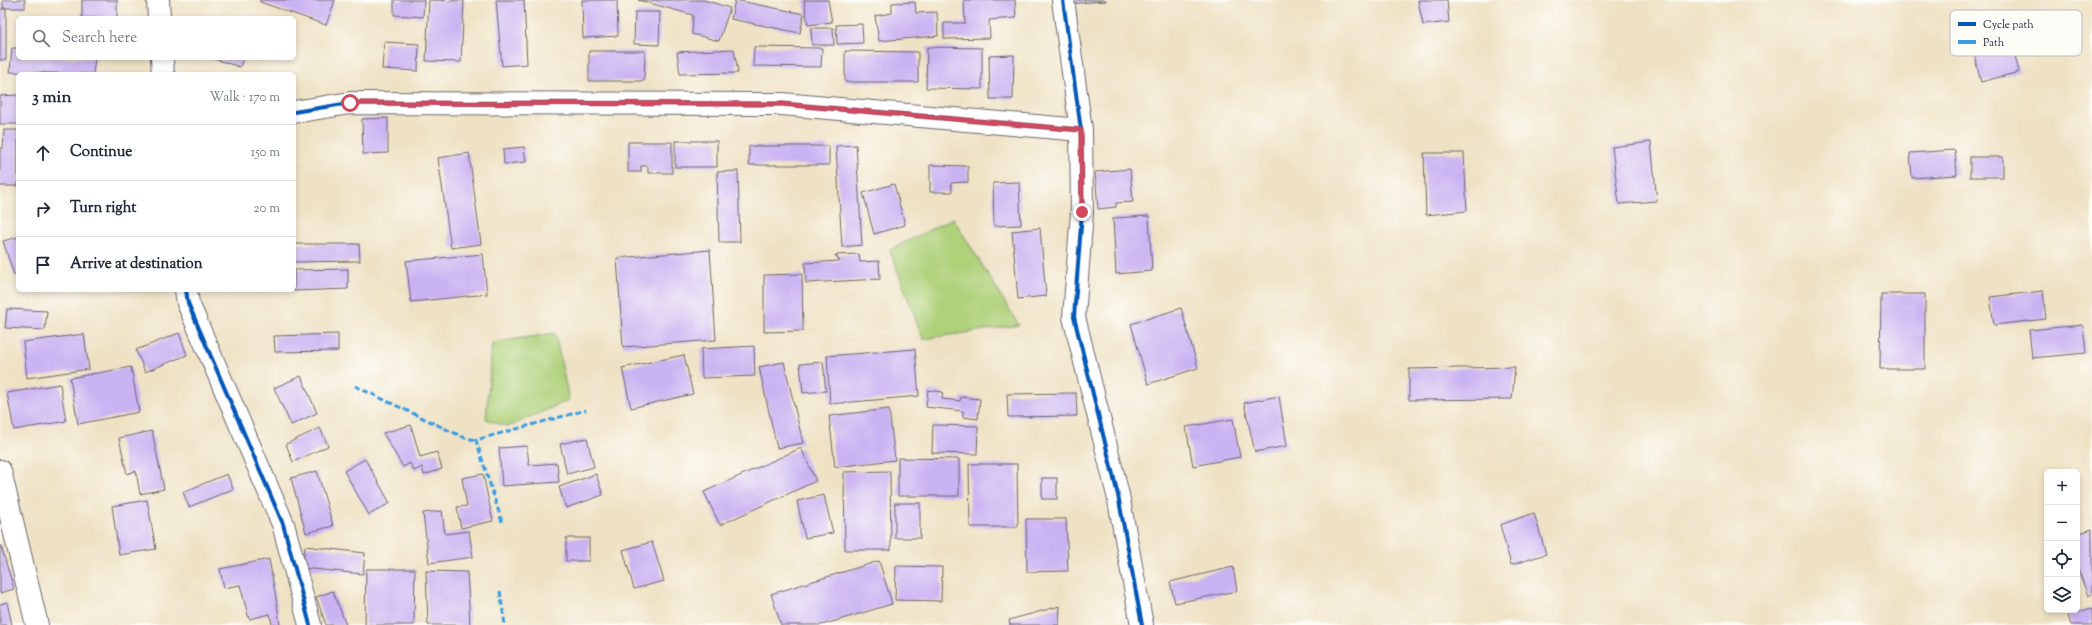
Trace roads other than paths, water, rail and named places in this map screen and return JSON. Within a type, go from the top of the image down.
[{"type":"street","points":[[158,0],[159,16]]},
{"type":"street","points":[[1062,0],[1081,130],[1082,212],[1074,317],[1118,495],[1142,625]]},
{"type":"street","points":[[162,60],[163,72]]},
{"type":"street","points":[[296,112],[350,103],[782,104],[1081,130]]},
{"type":"street","points":[[186,292],[188,303],[283,524],[310,625]]},
{"type":"street","points":[[0,471],[37,625]]}]
